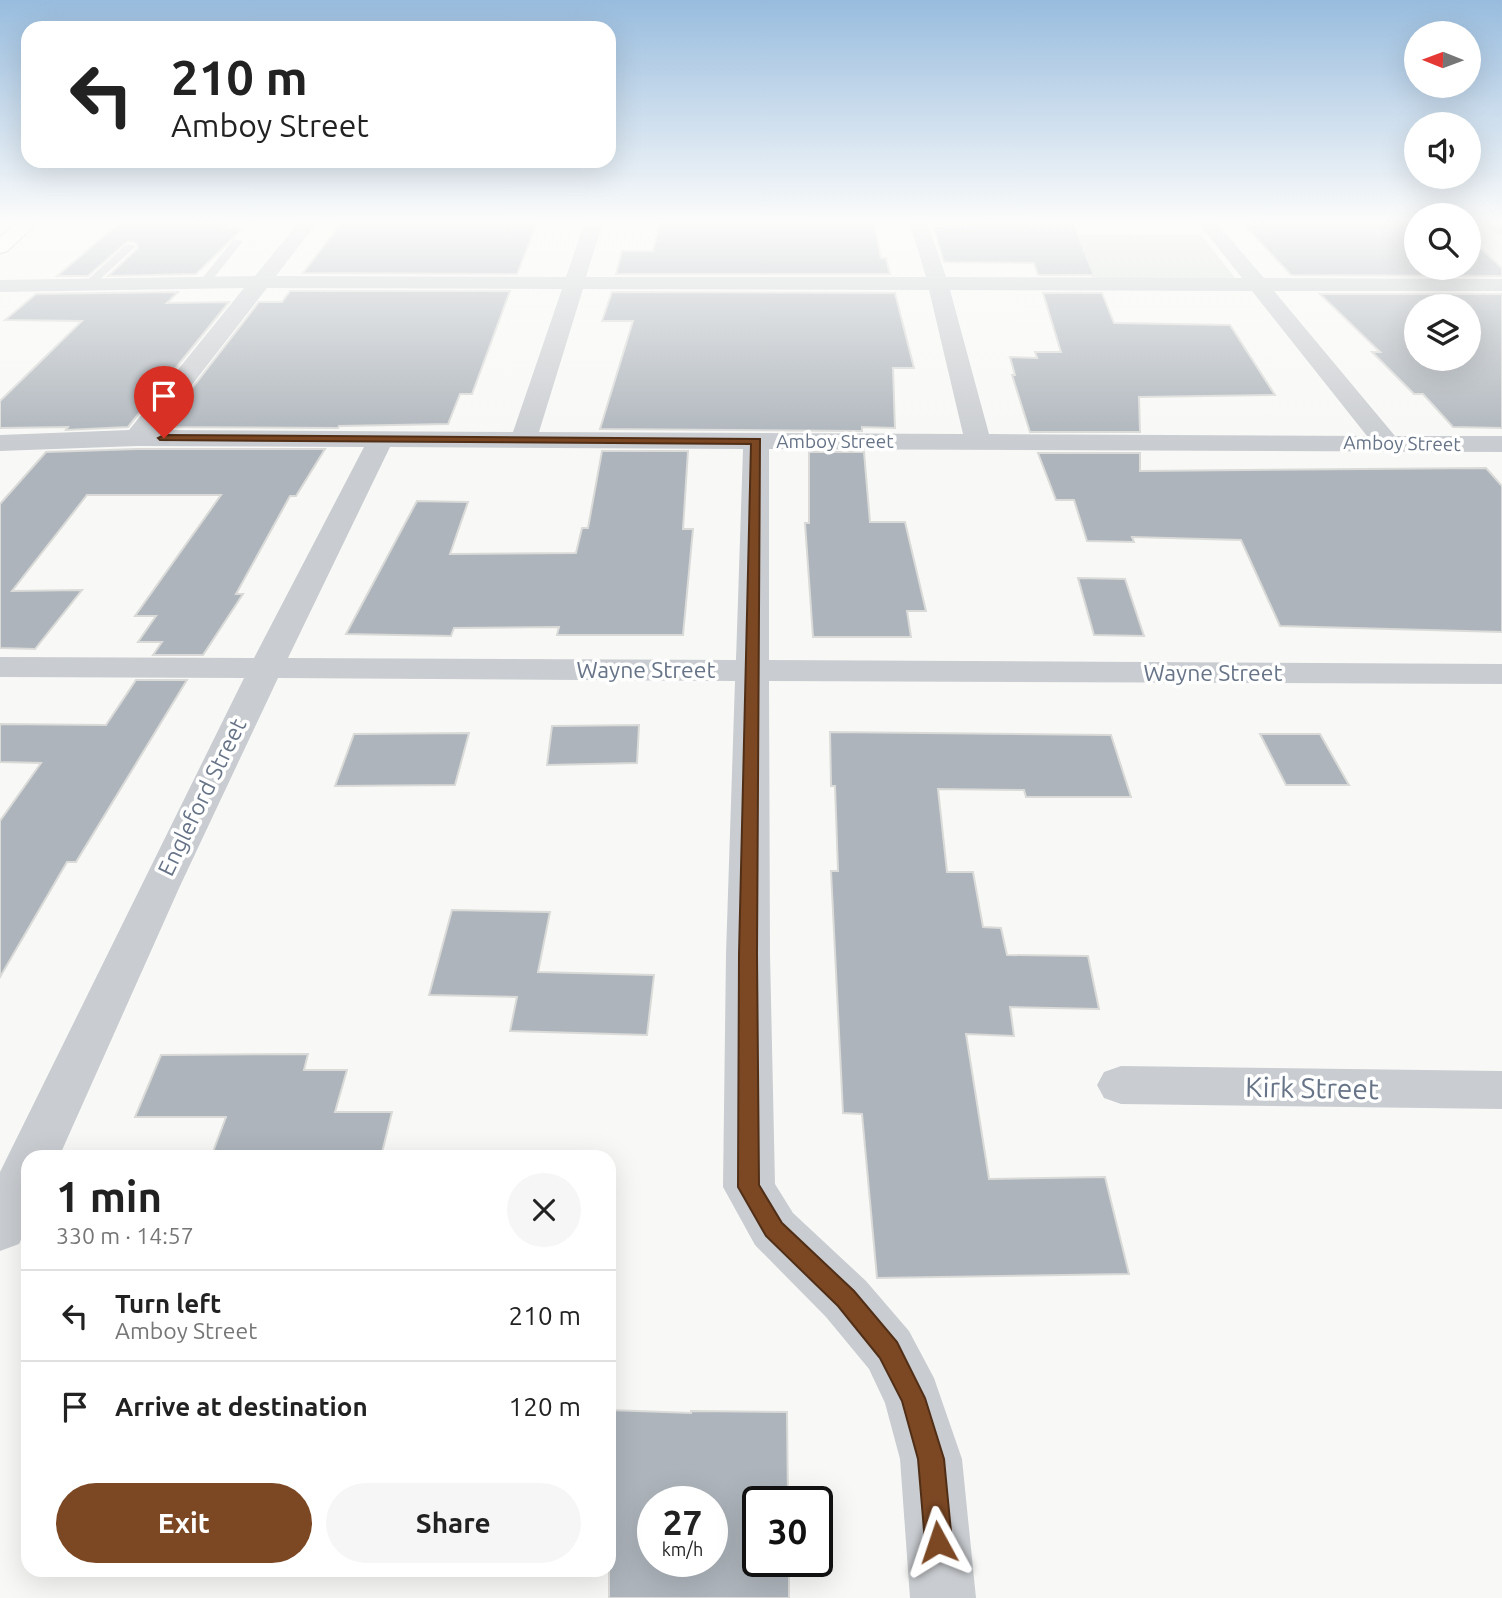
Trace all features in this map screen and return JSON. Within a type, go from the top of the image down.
[{"type":"street","points":[[137,438],[249,296]]},
{"type":"street","points":[[524,439],[569,296]]},
{"type":"street","points":[[941,296],[978,441]]},
{"type":"street","points":[[1267,296],[1386,442]]},
{"type":"street","name":"Amboy Street","points":[[0,443],[137,438],[1502,444]]},
{"type":"street","name":"Engleford Street","points":[[36,1150],[136,932],[265,667],[380,441]]},
{"type":"street","points":[[756,441],[751,671],[749,1187],[774,1229],[846,1299],[888,1350],[913,1398],[931,1459],[943,1598]]},
{"type":"street","name":"Wayne Street","points":[[0,667],[1502,674]]},
{"type":"street","name":"Kirk Street","points":[[1121,1085],[1502,1090]]},
{"type":"street","points":[[0,1228],[21,1182]]},
{"type":"building","points":[[34,296],[174,296],[167,303],[229,302],[128,427],[66,430],[68,427],[0,428],[0,401],[82,321],[5,320]]},
{"type":"building","points":[[287,296],[508,296],[472,394],[460,394],[448,424],[338,428],[162,427],[259,302],[282,302]]},
{"type":"building","points":[[611,296],[896,296],[914,368],[893,368],[895,428],[862,427],[862,431],[600,429],[633,321],[602,321]]},
{"type":"building","points":[[1044,296],[1103,296],[1114,323],[1230,325],[1275,395],[1139,397],[1140,432],[1030,432],[1012,375],[1015,375],[1010,357],[1037,358],[1035,352],[1061,352]]},
{"type":"building","points":[[1322,296],[1404,296],[1404,371],[1481,371],[1481,296],[1502,296],[1502,428],[1453,427],[1423,394],[1414,394],[1372,352],[1380,352]]},
{"type":"building","points":[[325,449],[296,496],[290,496],[236,594],[243,594],[203,655],[153,655],[162,642],[138,642],[156,616],[135,616],[221,495],[87,495],[12,591],[82,590],[35,649],[0,648],[0,504],[46,452]]},
{"type":"building","points":[[602,451],[688,451],[683,529],[693,529],[683,635],[557,635],[559,627],[454,628],[451,636],[346,634],[417,501],[468,502],[450,554],[576,553],[582,528],[588,528]]},
{"type":"building","points":[[809,452],[864,452],[870,522],[905,522],[926,611],[907,611],[911,637],[813,637],[805,523],[809,523]]},
{"type":"building","points":[[1038,453],[1140,453],[1140,471],[1486,468],[1502,486],[1502,632],[1280,626],[1241,540],[1132,537],[1134,542],[1087,541],[1074,500],[1056,500]]},
{"type":"building","points":[[1078,578],[1125,579],[1144,636],[1094,635]]},
{"type":"building","points":[[136,680],[187,680],[76,862],[67,862],[0,977],[0,821],[41,763],[0,762],[0,724],[106,725]]},
{"type":"building","points":[[639,725],[637,763],[547,765],[552,726]]},
{"type":"building","points":[[830,732],[1111,735],[1131,797],[1026,797],[1024,790],[938,789],[947,872],[973,872],[983,927],[1001,928],[1007,955],[1088,956],[1099,1009],[1010,1007],[1014,1036],[966,1034],[989,1179],[1105,1177],[1129,1274],[877,1278],[862,1114],[843,1113],[831,871],[838,871],[835,786],[831,786]]},
{"type":"building","points":[[469,733],[455,785],[335,786],[354,734]]},
{"type":"building","points":[[1260,734],[1320,734],[1349,785],[1286,785]]},
{"type":"building","points":[[452,910],[550,912],[538,972],[654,975],[647,1035],[510,1031],[517,997],[429,995]]},
{"type":"building","points":[[308,1054],[304,1070],[347,1070],[335,1112],[392,1112],[383,1150],[214,1150],[226,1117],[135,1117],[161,1055]]},
{"type":"building","points":[[616,1410],[787,1412],[788,1486],[742,1486],[742,1577],[789,1577],[789,1598],[609,1598],[609,1577],[616,1577]]},
{"type":"route","points":[[164,438],[756,441],[748,954],[749,1187],[774,1229],[846,1299],[888,1350],[913,1398],[931,1459],[938,1542]]}]
